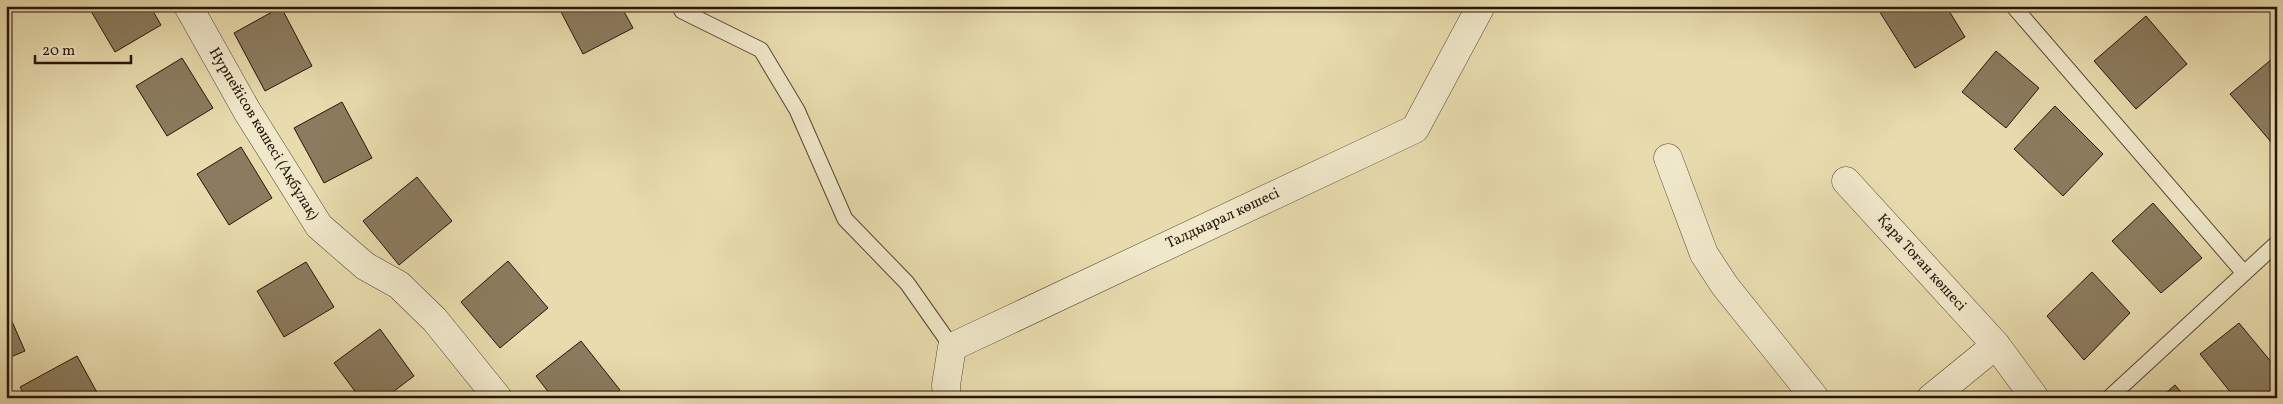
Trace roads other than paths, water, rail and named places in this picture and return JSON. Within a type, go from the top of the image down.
[{"type":"street","name":"Нурпейісов көшесі (Ақбұлақ)","points":[[188,6],[247,112],[318,226],[365,266],[398,285],[429,314],[498,398]]},
{"type":"street","name":"Талдыарал көшесі","points":[[952,347],[1415,129],[1481,6]]},
{"type":"street","points":[[1668,158],[1704,254],[1724,286],[1816,398]]},
{"type":"street","name":"Қара Тоған көшесі","points":[[1846,181],[1996,345],[2035,398]]},
{"type":"street","points":[[1931,398],[1996,345]]},
{"type":"street","points":[[947,398],[946,385],[952,347]]},
{"type":"lane","points":[[679,6],[682,12],[761,50],[798,110],[845,219],[907,283],[952,347]]},
{"type":"lane","points":[[2015,8],[2244,273]]},
{"type":"lane","points":[[2109,398],[2277,243]]}]
